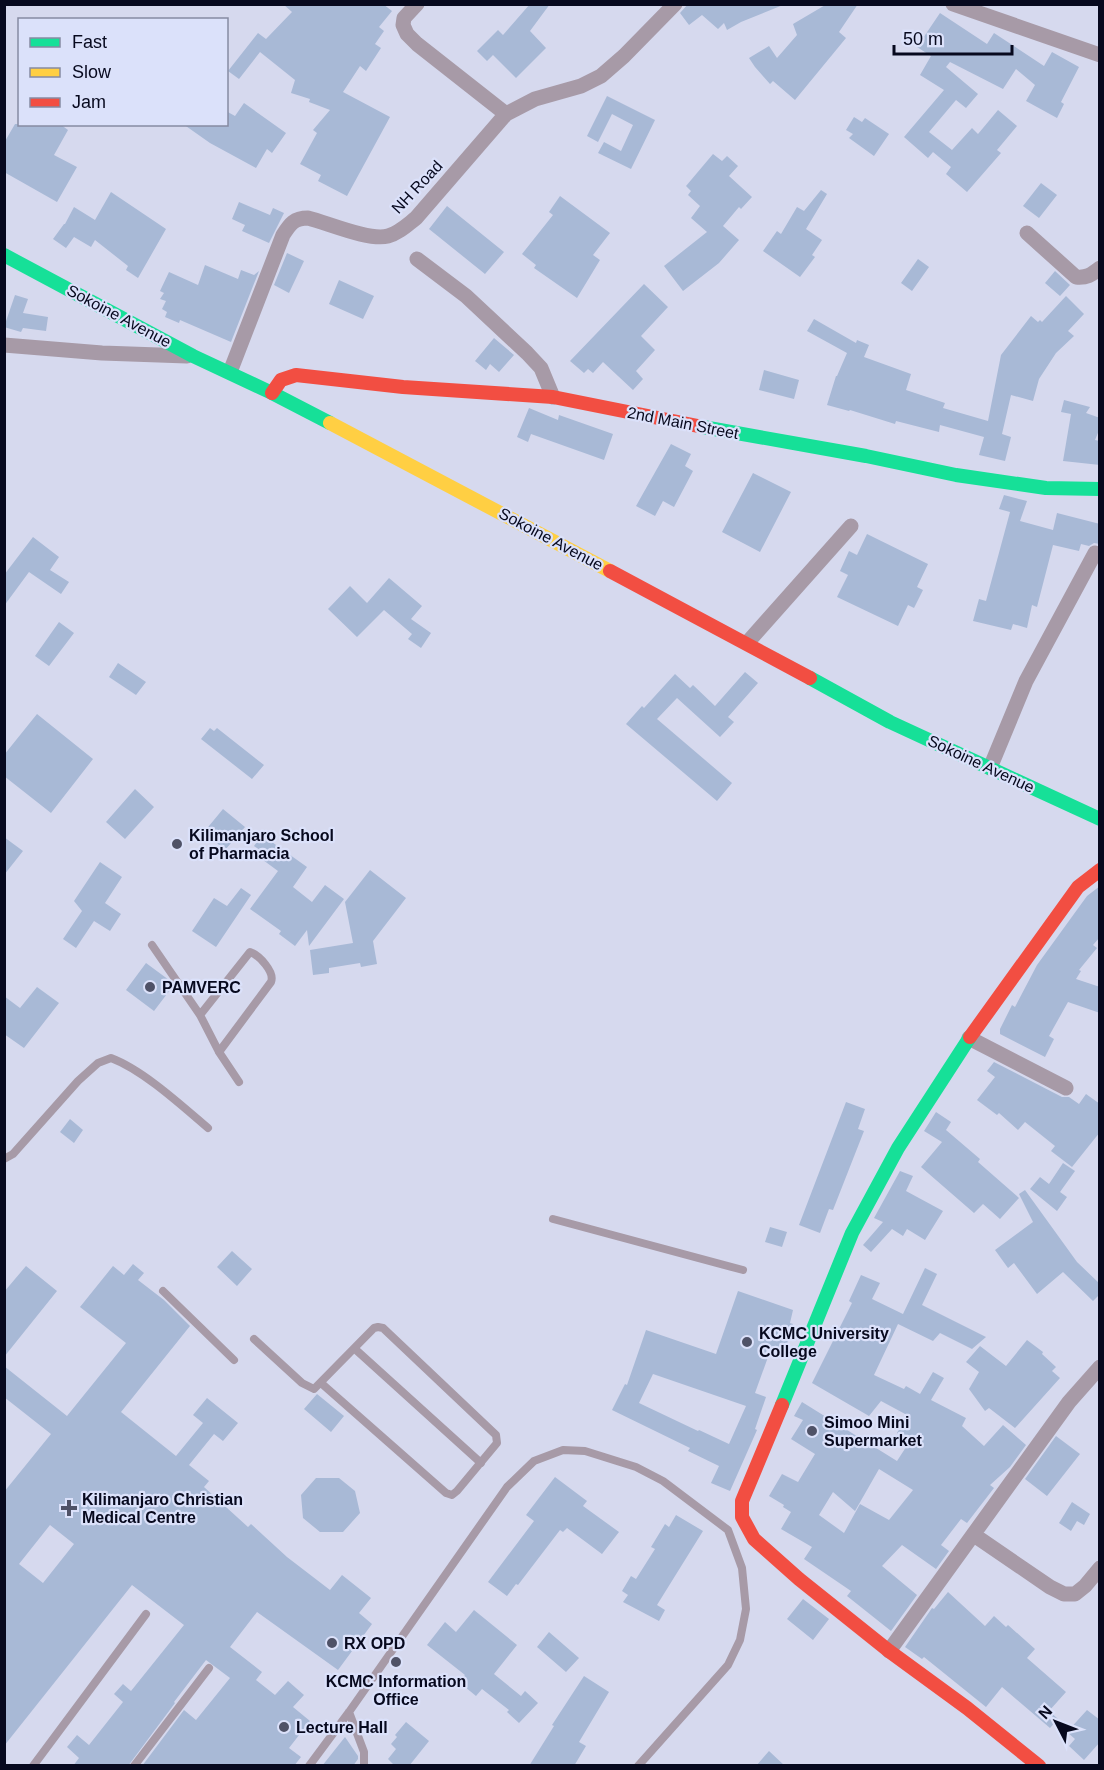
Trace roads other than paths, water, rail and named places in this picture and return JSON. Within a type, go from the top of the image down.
[{"type":"street","points":[[417,4],[404,18],[403,25],[407,34],[506,114]]},
{"type":"street","name":"NH Road","points":[[230,372],[283,235],[292,222],[299,218],[308,218],[360,234],[386,237],[400,231],[416,218],[506,114],[535,99],[581,86],[601,76],[675,4]]},
{"type":"street","points":[[953,4],[1100,55]]},
{"type":"street","points":[[1027,233],[1076,277],[1084,278],[1100,268]]},
{"type":"street","name":"Sokoine Avenue","points":[[4,255],[193,356],[272,393],[747,643],[890,722],[1100,819]]},
{"type":"street","points":[[417,259],[466,296],[527,353],[541,368],[553,397]]},
{"type":"street","points":[[4,345],[102,353],[193,356]]},
{"type":"street","name":"2nd Main Street","points":[[272,393],[285,377],[296,375],[403,387],[553,397],[956,475],[1046,488],[1100,489]]},
{"type":"street","points":[[747,643],[851,526]]},
{"type":"street","points":[[990,768],[1026,681],[1095,553]]},
{"type":"street","points":[[1039,1766],[967,1708],[889,1651],[799,1579],[754,1539],[742,1517],[742,1501],[852,1233],[898,1148],[969,1038],[1078,887],[1100,870]]},
{"type":"street","points":[[969,1038],[1066,1088]]},
{"type":"street","points":[[889,1651],[1069,1402],[1100,1367]]},
{"type":"street","points":[[974,1536],[1064,1594],[1075,1594],[1100,1568]]},
{"type":"lane","points":[[152,945],[200,1015],[219,1052],[239,1082]]},
{"type":"lane","points":[[200,1015],[249,952],[254,953],[272,973],[272,982],[219,1052]]},
{"type":"lane","points":[[4,1158],[13,1154],[78,1081],[98,1063],[111,1058],[124,1063],[208,1128]]},
{"type":"lane","points":[[553,1219],[743,1269]]},
{"type":"lane","points":[[163,1291],[234,1360]]},
{"type":"lane","points":[[254,1339],[302,1383],[314,1389],[374,1328],[383,1328],[496,1435],[497,1443],[457,1491],[452,1495],[446,1493],[321,1383]]},
{"type":"lane","points":[[355,1349],[481,1463]]},
{"type":"lane","points":[[309,1766],[507,1487],[534,1461],[563,1450],[585,1451],[636,1467],[681,1492],[728,1530],[742,1568],[746,1609],[740,1640],[728,1665],[638,1766]]},
{"type":"lane","points":[[33,1766],[146,1614]]},
{"type":"lane","points":[[134,1766],[209,1668]]},
{"type":"lane","points":[[349,1712],[364,1752],[364,1766]]},
{"type":"place","name":"Kilimanjaro School of Pharmacia","points":[[177,844]]},
{"type":"place","name":"PAMVERC","points":[[150,987]]},
{"type":"place","name":"KCMC University College","points":[[747,1342]]},
{"type":"place","name":"Simoo Mini Supermarket","points":[[812,1431]]},
{"type":"place","name":"Kilimanjaro Christian Medical Centre","points":[[69,1508]]},
{"type":"place","name":"RX OPD","points":[[332,1643]]},
{"type":"place","name":"KCMC Information Office","points":[[396,1662]]},
{"type":"place","name":"Lecture Hall","points":[[284,1727]]}]
